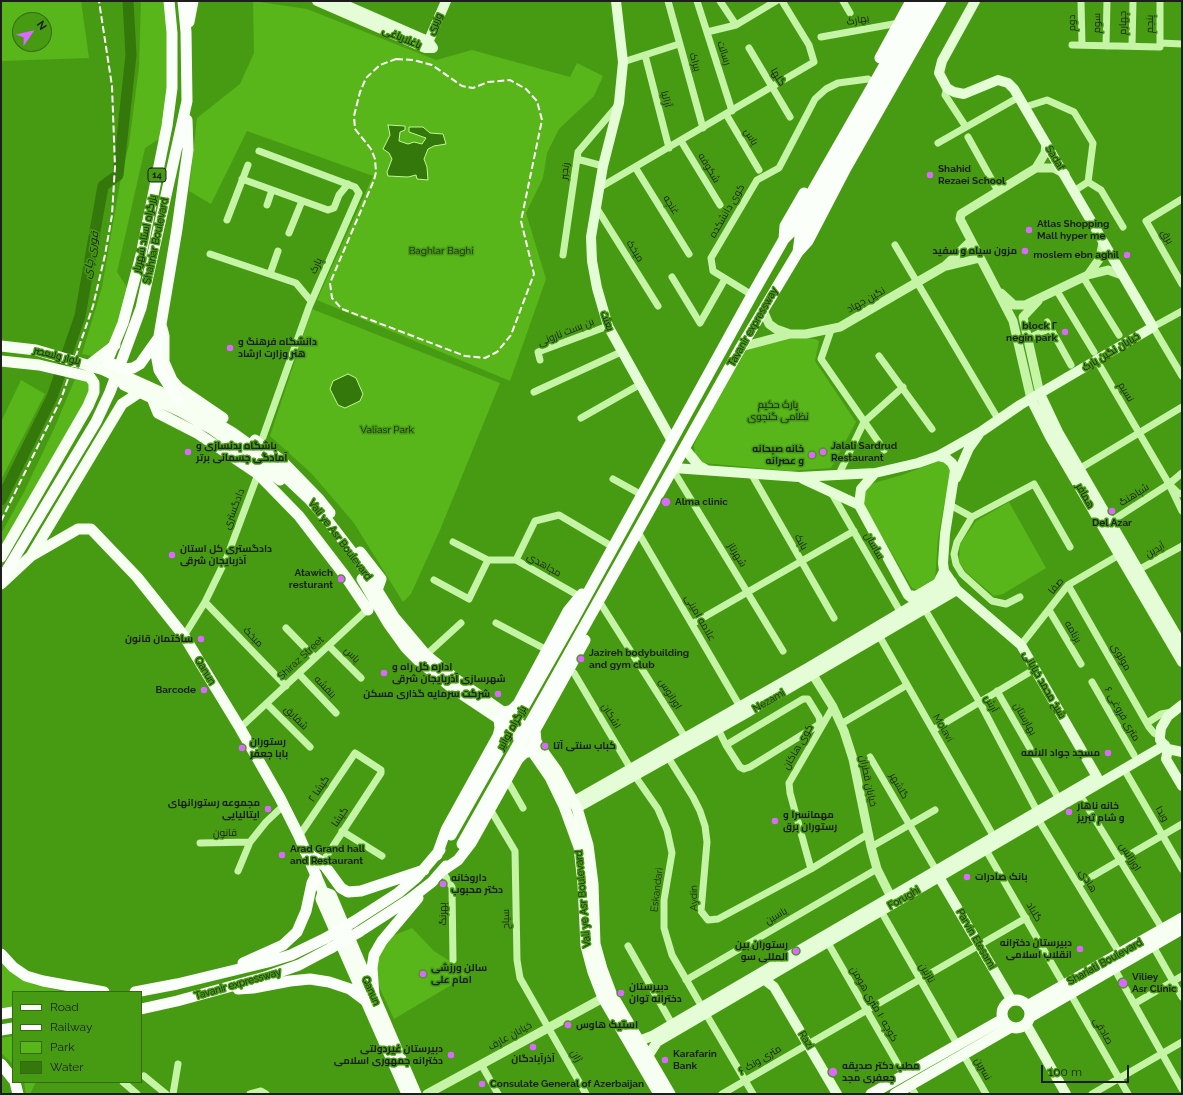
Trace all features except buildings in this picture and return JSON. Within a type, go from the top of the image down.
[{"type":"highway","name":"بزرگراه استاد شهریار","points":[[106,366],[123,323],[141,255],[167,126],[172,88],[172,33],[169,1]]},
{"type":"highway","name":"Shahriar Boulevard","points":[[1,580],[88,439],[110,392],[145,296],[187,101],[186,32],[183,1]]},
{"type":"highway","points":[[186,32],[190,20],[193,1]]},
{"type":"highway","points":[[784,239],[785,226],[911,1]]},
{"type":"highway","name":"Tavanir expressway","points":[[573,620],[752,295],[784,239],[793,230],[908,24],[919,1]]},
{"type":"highway","name":"Tavanir expressway","points":[[570,652],[741,347],[798,252],[800,238],[817,205],[931,1]]},
{"type":"highway","points":[[798,252],[808,241],[846,168],[941,1]]},
{"type":"highway","points":[[178,400],[159,370],[156,354],[177,229],[188,150],[187,101]]},
{"type":"highway","points":[[106,366],[122,373],[140,364],[158,338]]},
{"type":"highway","points":[[305,851],[322,862],[341,888],[348,892],[361,892],[424,870],[437,856],[446,830],[493,744],[500,728],[502,716],[518,704],[568,611],[579,596],[594,580]]},
{"type":"highway","points":[[221,990],[253,988],[310,979],[329,982],[350,989],[370,999],[374,955],[382,941],[442,871],[458,860],[472,843],[518,759],[534,747],[535,730],[583,644],[598,603]]},
{"type":"highway","name":"بزرگراه توانیر","points":[[437,856],[451,835],[573,620]]},
{"type":"highway","name":"بزرگراه توانیر","points":[[442,871],[462,844],[570,652]]},
{"type":"highway","points":[[518,704],[520,711],[526,716],[533,719],[541,718]]},
{"type":"highway","points":[[493,744],[509,746],[515,752],[518,759]]},
{"type":"highway","name":"Tavanir expressway","points":[[141,991],[177,984],[291,955],[326,938],[353,922],[398,893],[424,870]]},
{"type":"highway","points":[[221,973],[283,945],[297,932],[304,916],[312,883],[316,875]]},
{"type":"highway","name":"Tavanir expressway","points":[[142,1009],[221,990],[299,965],[359,932],[410,899],[432,882]]},
{"type":"highway","points":[[1,954],[13,967],[26,976],[42,982],[98,991]]},
{"type":"highway","points":[[1,1014],[12,1012]]},
{"type":"highway","points":[[1,1030],[12,1028]]},
{"type":"highway","points":[[1,1064],[12,1078]]},
{"type":"highway","points":[[15,1083],[18,1094]]},
{"type":"main road","name":"باغلارباغی","points":[[316,1],[426,44]]},
{"type":"main road","name":"باغلارباغی","points":[[336,1],[426,44]]},
{"type":"main road","name":"وزیری","points":[[426,44],[446,1]]},
{"type":"main road","name":"بعثت","points":[[616,1],[623,62],[619,103],[603,166],[591,237],[592,261],[596,288],[608,326],[639,385],[672,441]]},
{"type":"main road","points":[[947,88],[939,73],[942,61],[975,1]]},
{"type":"main road","name":"Sadaf","points":[[947,88],[954,92],[964,94],[998,80],[1008,84],[1019,97],[1065,174],[1103,243],[1153,327]]},
{"type":"main road","points":[[161,322],[164,336],[164,362],[167,371],[175,384],[260,448]]},
{"type":"main road","name":"خیابان نگین پارک","points":[[982,431],[998,419],[1040,394],[1095,357],[1153,327]]},
{"type":"main road","points":[[1,340],[40,351]]},
{"type":"main road","points":[[89,365],[115,345]]},
{"type":"main road","name":"بلوار ولىعصر","points":[[1,346],[40,351],[89,365],[106,366]]},
{"type":"main road","name":"بلوار ولىعصر","points":[[1,361],[39,364],[90,376],[94,383],[94,392],[88,406],[1,557]]},
{"type":"main road","points":[[122,373],[122,404]]},
{"type":"main road","name":"Vali ye Asr Boulevard","points":[[122,373],[124,385],[180,411],[212,429],[258,462],[285,485],[305,503],[353,564],[372,606],[406,648],[419,661],[451,687],[502,716],[520,724],[534,747],[564,806],[586,865],[595,944],[611,993],[670,1094]]},
{"type":"main road","name":"Vali ye Asr Boulevard","points":[[122,373],[127,377],[178,400],[260,448],[309,499],[358,560],[394,617],[426,655],[502,716]]},
{"type":"main road","points":[[1,584],[31,556],[122,404],[140,392]]},
{"type":"main road","name":"همافر","points":[[1040,394],[1076,471],[1119,555],[1180,647]]},
{"type":"main road","points":[[152,398],[158,413],[197,433],[258,474],[298,516],[345,576],[372,606]]},
{"type":"main road","name":"همافر","points":[[1031,399],[1110,522],[1138,570],[1180,647],[1182,662]]},
{"type":"main road","points":[[673,469],[799,477],[875,473],[911,465],[938,456],[982,431]]},
{"type":"main road","points":[[908,595],[916,596],[938,583],[944,571],[943,563],[945,541],[950,505],[956,478],[969,448],[982,431]]},
{"type":"main road","points":[[685,449],[699,466],[707,470]]},
{"type":"main road","points":[[938,456],[946,458],[952,463],[956,470],[956,478]]},
{"type":"main road","points":[[859,505],[861,489],[875,473]]},
{"type":"main road","points":[[799,477],[830,490],[859,505],[908,595],[920,606]]},
{"type":"main road","name":"Qanun","points":[[31,556],[78,529],[91,529],[137,577],[184,636],[240,728],[284,805],[323,892],[330,895],[407,1094]]},
{"type":"main road","name":"شیخ محمد خیابانی","points":[[944,571],[954,586],[1021,646],[1097,777]]},
{"type":"main road","name":"Nezami","points":[[576,804],[666,754],[690,738],[811,671],[954,586]]},
{"type":"main road","name":"Nezami","points":[[877,632],[901,613],[920,606]]},
{"type":"main road","points":[[1182,705],[1172,712],[1164,721],[1168,746],[1182,772]]},
{"type":"main road","name":"Nezami","points":[[690,738],[718,730],[742,710]]},
{"type":"main road","points":[[1168,746],[1166,759],[1182,786]]},
{"type":"main road","name":"Forughi","points":[[648,1056],[657,1042],[704,1010],[766,974],[891,897],[986,850],[1059,799],[1134,756],[1168,746]]},
{"type":"main road","name":"Forughi","points":[[766,974],[828,943],[881,911],[994,837],[1080,795],[1124,769],[1168,746]]},
{"type":"main road","name":"Vali ye Asr Boulevard","points":[[534,747],[557,771],[576,804],[588,845],[586,865],[586,946],[593,972],[603,998],[657,1093]]},
{"type":"main road","name":"Parvin Etesami","points":[[938,874],[1012,1001]]},
{"type":"main road","name":"Shariati Boulevard","points":[[1028,1021],[1067,989],[1182,918]]},
{"type":"main road","name":"Shariati Boulevard","points":[[1027,1006],[1114,968],[1124,955],[1153,946],[1182,929]]},
{"type":"main road","name":"Razi","points":[[766,974],[837,1094]]},
{"type":"main road","name":"Qanun","points":[[370,999],[416,1094]]},
{"type":"main road","points":[[1011,1027],[1003,1018],[1003,1010],[1012,1001],[1020,1001],[1027,1006],[1028,1021],[1066,1094]]},
{"type":"main road","name":"Forughi","points":[[639,1041],[704,1010]]},
{"type":"main road","points":[[871,1094],[1003,1018]]},
{"type":"main road","points":[[895,1094],[913,1090],[964,1054],[1011,1027],[1019,1028],[1028,1021]]},
{"type":"street","name":"بیراک","points":[[668,1],[703,128]]},
{"type":"street","name":"رسالت","points":[[697,1],[729,112]]},
{"type":"street","points":[[720,1],[736,25]]},
{"type":"street","points":[[707,32],[736,25],[776,1]]},
{"type":"street","points":[[599,188],[814,62],[809,45],[782,1]]},
{"type":"street","points":[[843,1],[850,13]]},
{"type":"street","name":"دوم","points":[[1081,1],[1082,45]]},
{"type":"street","name":"سوم","points":[[1106,46],[1107,1]]},
{"type":"street","name":"چهارم","points":[[1132,46],[1133,1]]},
{"type":"street","name":"پنجم","points":[[1160,1],[1160,45]]},
{"type":"street","name":"بهارک","points":[[821,37],[899,24]]},
{"type":"street","points":[[623,62],[679,44]]},
{"type":"street","points":[[1072,45],[1132,46],[1182,44]]},
{"type":"street","name":"گلها","points":[[749,48],[790,117]]},
{"type":"street","name":"آزالیا","points":[[645,55],[668,148]]},
{"type":"street","name":"کوی دانشکده","points":[[752,295],[713,271],[711,258],[757,180],[779,168],[815,99],[826,89],[838,83],[868,79]]},
{"type":"street","points":[[947,88],[945,95],[966,127]]},
{"type":"street","points":[[938,143],[1019,97]]},
{"type":"street","points":[[1025,107],[1047,100],[1074,112],[1093,143],[1088,182],[1074,191]]},
{"type":"street","name":"رنجبر","points":[[563,255],[577,159],[582,146],[619,103]]},
{"type":"street","name":"یاس","points":[[729,112],[760,170]]},
{"type":"street","points":[[968,137],[998,191]]},
{"type":"street","name":"شکوفه","points":[[681,141],[720,205]]},
{"type":"street","points":[[1046,144],[1045,152],[1036,168],[961,214],[960,219],[997,289],[1014,305],[1025,305],[1086,276],[1108,270],[1122,275]]},
{"type":"street","points":[[242,179],[328,210],[334,208],[339,195],[348,184],[259,151]]},
{"type":"street","points":[[577,159],[603,166]]},
{"type":"street","points":[[227,220],[248,165]]},
{"type":"street","name":"غنچه","points":[[635,167],[689,254]]},
{"type":"street","points":[[1036,168],[1054,168],[1065,174]]},
{"type":"street","points":[[1088,182],[1101,190],[1123,227]]},
{"type":"street","name":"پارک","points":[[260,448],[311,301],[359,193],[355,187],[348,184]]},
{"type":"street","points":[[267,205],[272,190]]},
{"type":"street","name":"برق","points":[[1182,199],[1146,221],[1182,284]]},
{"type":"street","points":[[289,233],[302,201]]},
{"type":"street","name":"میخک","points":[[596,207],[658,306]]},
{"type":"street","points":[[946,266],[971,241]]},
{"type":"street","points":[[1086,276],[1100,258],[1103,243]]},
{"type":"street","points":[[895,245],[998,419]]},
{"type":"street","points":[[270,274],[278,251]]},
{"type":"street","points":[[210,254],[296,283],[311,301]]},
{"type":"street","points":[[946,266],[980,258]]},
{"type":"street","name":"نگین جهاد","points":[[790,334],[806,334],[831,330],[850,322],[946,266]]},
{"type":"street","points":[[1086,276],[1119,334]]},
{"type":"street","points":[[672,277],[700,323],[726,279]]},
{"type":"street","name":"همافر","points":[[997,289],[1013,320],[1031,399]]},
{"type":"street","name":"نسیم","points":[[1057,291],[1169,484],[1182,511]]},
{"type":"street","name":"همافر","points":[[1040,299],[1023,317],[1040,394]]},
{"type":"street","points":[[763,310],[769,324],[776,329],[790,334]]},
{"type":"street","name":"خیابان نگین پارک","points":[[1153,327],[1182,311]]},
{"type":"street","points":[[1027,339],[1048,325],[1071,365]]},
{"type":"street","name":"بن بست نارونی","points":[[540,360],[538,352],[608,326]]},
{"type":"street","name":"Sadaf","points":[[1153,327],[1182,376]]},
{"type":"street","points":[[831,330],[821,359],[884,450]]},
{"type":"street","points":[[741,347],[790,334]]},
{"type":"street","points":[[534,392],[621,352]]},
{"type":"street","points":[[879,356],[903,387],[932,429]]},
{"type":"street","points":[[581,418],[639,385]]},
{"type":"street","points":[[838,476],[864,422],[903,387]]},
{"type":"street","points":[[1076,471],[1182,407]]},
{"type":"street","name":"شهرناز","points":[[673,469],[783,651]]},
{"type":"street","name":"شباهنگ","points":[[1110,522],[1169,484],[1182,473]]},
{"type":"street","name":"دادگستری","points":[[184,636],[205,602],[226,557],[258,474]]},
{"type":"street","name":"بابک","points":[[752,474],[834,618]]},
{"type":"street","points":[[613,479],[642,495]]},
{"type":"street","points":[[1020,597],[1006,604],[992,601],[962,574],[956,564],[954,554],[957,542],[972,518],[1034,484],[1070,547]]},
{"type":"street","points":[[1169,484],[1178,494],[1182,494]]},
{"type":"street","name":"ساسان","points":[[830,490],[901,613]]},
{"type":"street","points":[[950,505],[972,518]]},
{"type":"street","points":[[516,560],[535,521],[559,515],[613,547]]},
{"type":"street","points":[[692,624],[854,531]]},
{"type":"street","name":"علامه امینی","points":[[638,532],[742,710]]},
{"type":"street","name":"مجاهدی","points":[[453,542],[488,560],[516,560],[579,596]]},
{"type":"street","name":"آیدین","points":[[1138,570],[1182,546]]},
{"type":"street","name":"صفا","points":[[1021,646],[1068,585],[1119,555]]},
{"type":"street","points":[[434,580],[469,599],[488,560]]},
{"type":"street","name":"مولوی","points":[[1068,585],[1147,723],[1152,731],[1168,746]]},
{"type":"street","name":"میخک","points":[[205,602],[286,686]]},
{"type":"street","name":"اورانوس","points":[[598,603],[690,738]]},
{"type":"street","name":"Shiraz Street","points":[[240,728],[372,606]]},
{"type":"street","name":"آرش","points":[[920,606],[979,701],[1038,815]]},
{"type":"street","name":"برنامه","points":[[1049,610],[1081,664]]},
{"type":"street","points":[[426,655],[461,623]]},
{"type":"street","points":[[496,623],[547,650]]},
{"type":"street","points":[[286,628],[315,658]]},
{"type":"street","name":"Molavi","points":[[877,632],[994,837]]},
{"type":"street","name":"یاس","points":[[329,646],[361,678]]},
{"type":"street","points":[[933,730],[979,701],[1035,669]]},
{"type":"street","name":"خیابان قطران","points":[[811,671],[833,707],[841,724],[853,759],[877,870],[891,897]]},
{"type":"street","name":"بنفشه","points":[[299,674],[336,713]]},
{"type":"street","name":"اشکان","points":[[574,674],[633,773]]},
{"type":"street","name":"۶ متری فروغی","points":[[1092,682],[1134,756]]},
{"type":"street","points":[[841,724],[907,685]]},
{"type":"street","name":"بهارستان","points":[[997,691],[1059,799]]},
{"type":"street","points":[[718,730],[726,745],[740,767],[750,767],[818,726],[820,722],[816,711],[806,698],[726,745]]},
{"type":"street","name":"شقایق","points":[[267,704],[310,747]]},
{"type":"street","name":"کوی هاکان","points":[[811,869],[790,793],[789,783],[833,707]]},
{"type":"street","points":[[1147,723],[1161,714],[1172,712]]},
{"type":"street","points":[[778,714],[782,721]]},
{"type":"street","points":[[754,728],[757,736]]},
{"type":"street","name":"گیشا","points":[[316,875],[322,862],[382,771],[355,753]]},
{"type":"street","name":"گیشا ۲","points":[[299,836],[355,753]]},
{"type":"street","name":"Aydin","points":[[666,754],[693,797],[705,826],[708,842],[702,911],[708,920],[718,919],[811,869],[868,834]]},
{"type":"street","name":"گلشهر","points":[[870,757],[938,874]]},
{"type":"street","name":"ویدا","points":[[1124,769],[1182,869]]},
{"type":"street","name":"Eskandari","points":[[633,773],[658,809],[667,830],[672,852],[664,900],[664,928],[672,955],[753,1094]]},
{"type":"street","points":[[506,780],[523,808]]},
{"type":"street","name":"اورژانس","points":[[1080,795],[1121,860],[1162,930]]},
{"type":"street","name":"قانون","points":[[238,871],[250,842],[266,822],[284,805]]},
{"type":"street","name":"سیاح","points":[[490,809],[515,852],[517,960],[520,978],[549,1027]]},
{"type":"street","points":[[871,847],[935,810]]},
{"type":"street","name":"هادی","points":[[1038,815],[1124,955]]},
{"type":"street","points":[[1079,884],[1182,824]]},
{"type":"street","points":[[342,831],[382,856]]},
{"type":"street","name":"قانون","points":[[200,843],[250,842]]},
{"type":"street","name":"گلباد","points":[[986,850],[1067,989]]},
{"type":"street","name":"یاسین","points":[[686,980],[877,870]]},
{"type":"street","name":"بهرنگ","points":[[442,871],[452,887],[453,960]]},
{"type":"street","name":"نازنین","points":[[881,911],[957,1044]]},
{"type":"street","name":"۶ متری ونک","points":[[722,1094],[1026,918]]},
{"type":"street","name":"کوچه ۱۰ متری هومن","points":[[828,943],[904,1075]]},
{"type":"street","points":[[628,946],[672,1024]]},
{"type":"street","points":[[1153,946],[1182,997]]},
{"type":"street","points":[[1114,968],[1182,1089]]},
{"type":"street","points":[[1134,1004],[1182,976]]},
{"type":"street","name":"صادقی","points":[[1067,989],[1128,1094]]},
{"type":"street","name":"خیابان عارف","points":[[427,1094],[603,998]]},
{"type":"street","name":"ژان","points":[[549,1027],[586,1094]]},
{"type":"street","points":[[1092,1094],[1182,1042]]},
{"type":"street","name":"نسرین","points":[[964,1054],[986,1094]]},
{"type":"street","points":[[173,1094],[178,1064]]},
{"type":"street","points":[[481,1064],[498,1094]]},
{"type":"street","points":[[144,1076],[166,1094]]},
{"type":"street","points":[[124,1083],[137,1094]]},
{"type":"street","points":[[250,1094],[261,1091],[266,1094]]},
{"type":"green space","points":[[1,1],[81,1],[89,58],[1,61]]},
{"type":"green space","points":[[141,1],[166,1],[168,84],[162,137],[145,148],[117,272],[128,289],[113,339],[92,356],[82,354],[102,287],[120,183],[129,144],[139,67]]},
{"type":"green space","name":"Baghlar Baghi","points":[[253,1],[307,9],[436,60],[472,50],[570,77],[577,63],[603,76],[594,96],[559,129],[547,153],[543,178],[526,213],[546,279],[510,381],[317,300],[373,176],[247,131],[211,204],[189,191],[197,118],[240,84],[254,53]]},
{"type":"green space","name":"Valiasr Park","points":[[312,309],[500,383],[440,530],[411,594],[403,602],[354,523],[312,474],[270,436]]},
{"type":"green space","name":"پارک حکیم نظامی گنجوی","points":[[782,336],[815,339],[819,341],[815,361],[856,422],[831,468],[791,471],[703,463],[695,456],[694,445],[713,405],[746,349]]},
{"type":"green space","points":[[77,374],[87,378],[91,390],[1,556],[1,534],[24,492],[54,429]]},
{"type":"green space","points":[[21,380],[45,394],[1,480],[1,422]]},
{"type":"green space","points":[[939,461],[945,462],[950,467],[950,474],[938,538],[935,580],[918,590],[912,588],[862,502],[863,494],[868,487],[874,483],[902,475]]},
{"type":"green space","points":[[1009,502],[1046,568],[1003,594],[994,596],[966,572],[959,562],[960,544],[976,521]]},
{"type":"green space","name":"سالن ورزشی امام علی","points":[[412,928],[434,951],[470,974],[394,1019],[380,989],[376,973],[377,958],[383,947],[392,936]]},
{"type":"green space","points":[[1,958],[23,979],[35,985],[62,991],[12,991],[12,1006],[1,1008]]},
{"type":"green space","points":[[12,1036],[12,1063],[1,1053],[1,1038]]},
{"type":"green space","points":[[24,1083],[36,1083],[30,1094],[26,1094]]},
{"type":"water","points":[[388,125],[405,126],[405,130],[400,132],[399,141],[408,144],[414,142],[422,144],[426,138],[409,132],[409,127],[423,127],[430,133],[443,134],[446,144],[434,146],[428,149],[424,159],[427,167],[428,180],[417,179],[416,175],[408,177],[388,176],[387,172],[392,159],[389,153],[383,149],[390,135]]},
{"type":"water","points":[[348,374],[356,378],[363,394],[360,401],[345,408],[338,405],[330,389],[333,381]]},
{"type":"waterway","name":"قوری چای","points":[[1,500],[52,397],[80,316],[103,186],[118,175],[131,55],[128,1]]},
{"type":"railway","points":[[1,521],[61,399],[93,306],[105,255],[112,215],[115,166],[112,86],[99,1]]},
{"type":"railway","points":[[396,59],[413,60],[432,65],[462,86],[473,88],[488,82],[510,80],[526,89],[537,101],[542,120],[521,221],[534,274],[511,335],[497,352],[485,358],[465,356],[342,309],[332,298],[330,283],[374,180],[376,172],[375,159],[371,149],[355,129],[354,116],[360,92],[366,78],[380,65],[396,59]]},
{"type":"place","name":"Shahid Rezaei School","points":[[930,175]]},
{"type":"place","name":"Atlas Shopping Mall hyper me","points":[[1029,230]]},
{"type":"place","name":"مزون سیاه و سفید","points":[[1025,251]]},
{"type":"place","name":"moslem ebn aghil","points":[[1127,255]]},
{"type":"place","name":"block ۲ negin park","points":[[1065,332]]},
{"type":"place","name":"دانشگاه فرهنگ و هنر وزارت ارشاد","points":[[230,348]]},
{"type":"place","name":"باشگاه بدنسازی و آمادگی جسمانی برتر","points":[[188,452]]},
{"type":"place","name":"Jalali Sardrud Restaurant","points":[[823,452]]},
{"type":"place","name":"خانه صبحانه و عصرانه","points":[[812,455]]},
{"type":"place","name":"Alma clinic","points":[[666,502]]},
{"type":"place","name":"Del Azar","points":[[1112,511]]},
{"type":"place","name":"دادگستری کل استان آذربایجان شرقی","points":[[172,555]]},
{"type":"place","name":"Atawich resturant","points":[[341,579]]},
{"type":"place","name":"ساختمان قانون","points":[[201,639]]},
{"type":"place","name":"Jazireh bodybuilding and gym club","points":[[581,659]]},
{"type":"place","name":"اداره کل راه و شهرسازی آذربایجان شرقی","points":[[384,673]]},
{"type":"place","name":"Barcode","points":[[204,690]]},
{"type":"place","name":"شرکت سرمایه گذاری مسکن","points":[[498,694]]},
{"type":"place","name":"کباب سنتی آتا","points":[[545,746]]},
{"type":"place","name":"رستوران بابا جعفر","points":[[242,748]]},
{"type":"place","name":"مسجد جواد الائمه","points":[[1108,753]]},
{"type":"place","name":"مجموعه رستورانهای ایتالیایی","points":[[268,809]]},
{"type":"place","name":"خانه ناهار و شام تبریز","points":[[1069,812]]},
{"type":"place","name":"مهمانسرا و رستوران برق","points":[[775,821]]},
{"type":"place","name":"Arad Grand hall and Restaurant","points":[[282,855]]},
{"type":"place","name":"بانک صادرات","points":[[967,877]]},
{"type":"place","name":"داروخانه دکتر محبوب","points":[[443,884]]},
{"type":"place","name":"دبیرستان دخترانه انقلاب اسلامی","points":[[1080,949]]},
{"type":"place","name":"رستوران بین المللی سو","points":[[796,951]]},
{"type":"place","name":"سالن ورزشی امام علی","points":[[423,974]]},
{"type":"place","name":"Viliey Asr Clinic","points":[[1123,983]]},
{"type":"place","name":"دبیرستان دخترانه توان","points":[[621,993]]},
{"type":"place","name":"استیک هاوس","points":[[568,1025]]},
{"type":"place","name":"آذرآبادگان","points":[[533,1047]]},
{"type":"place","name":"دبیرستان غیردولتی دخترانه جمهوری اسلامی","points":[[451,1055]]},
{"type":"place","name":"Karafarin Bank","points":[[665,1060]]},
{"type":"place","name":"مطب دکتر صدیقه جعفری مجد","points":[[833,1072]]},
{"type":"place","name":"Consulate General of Azerbaijan","points":[[482,1084]]}]
